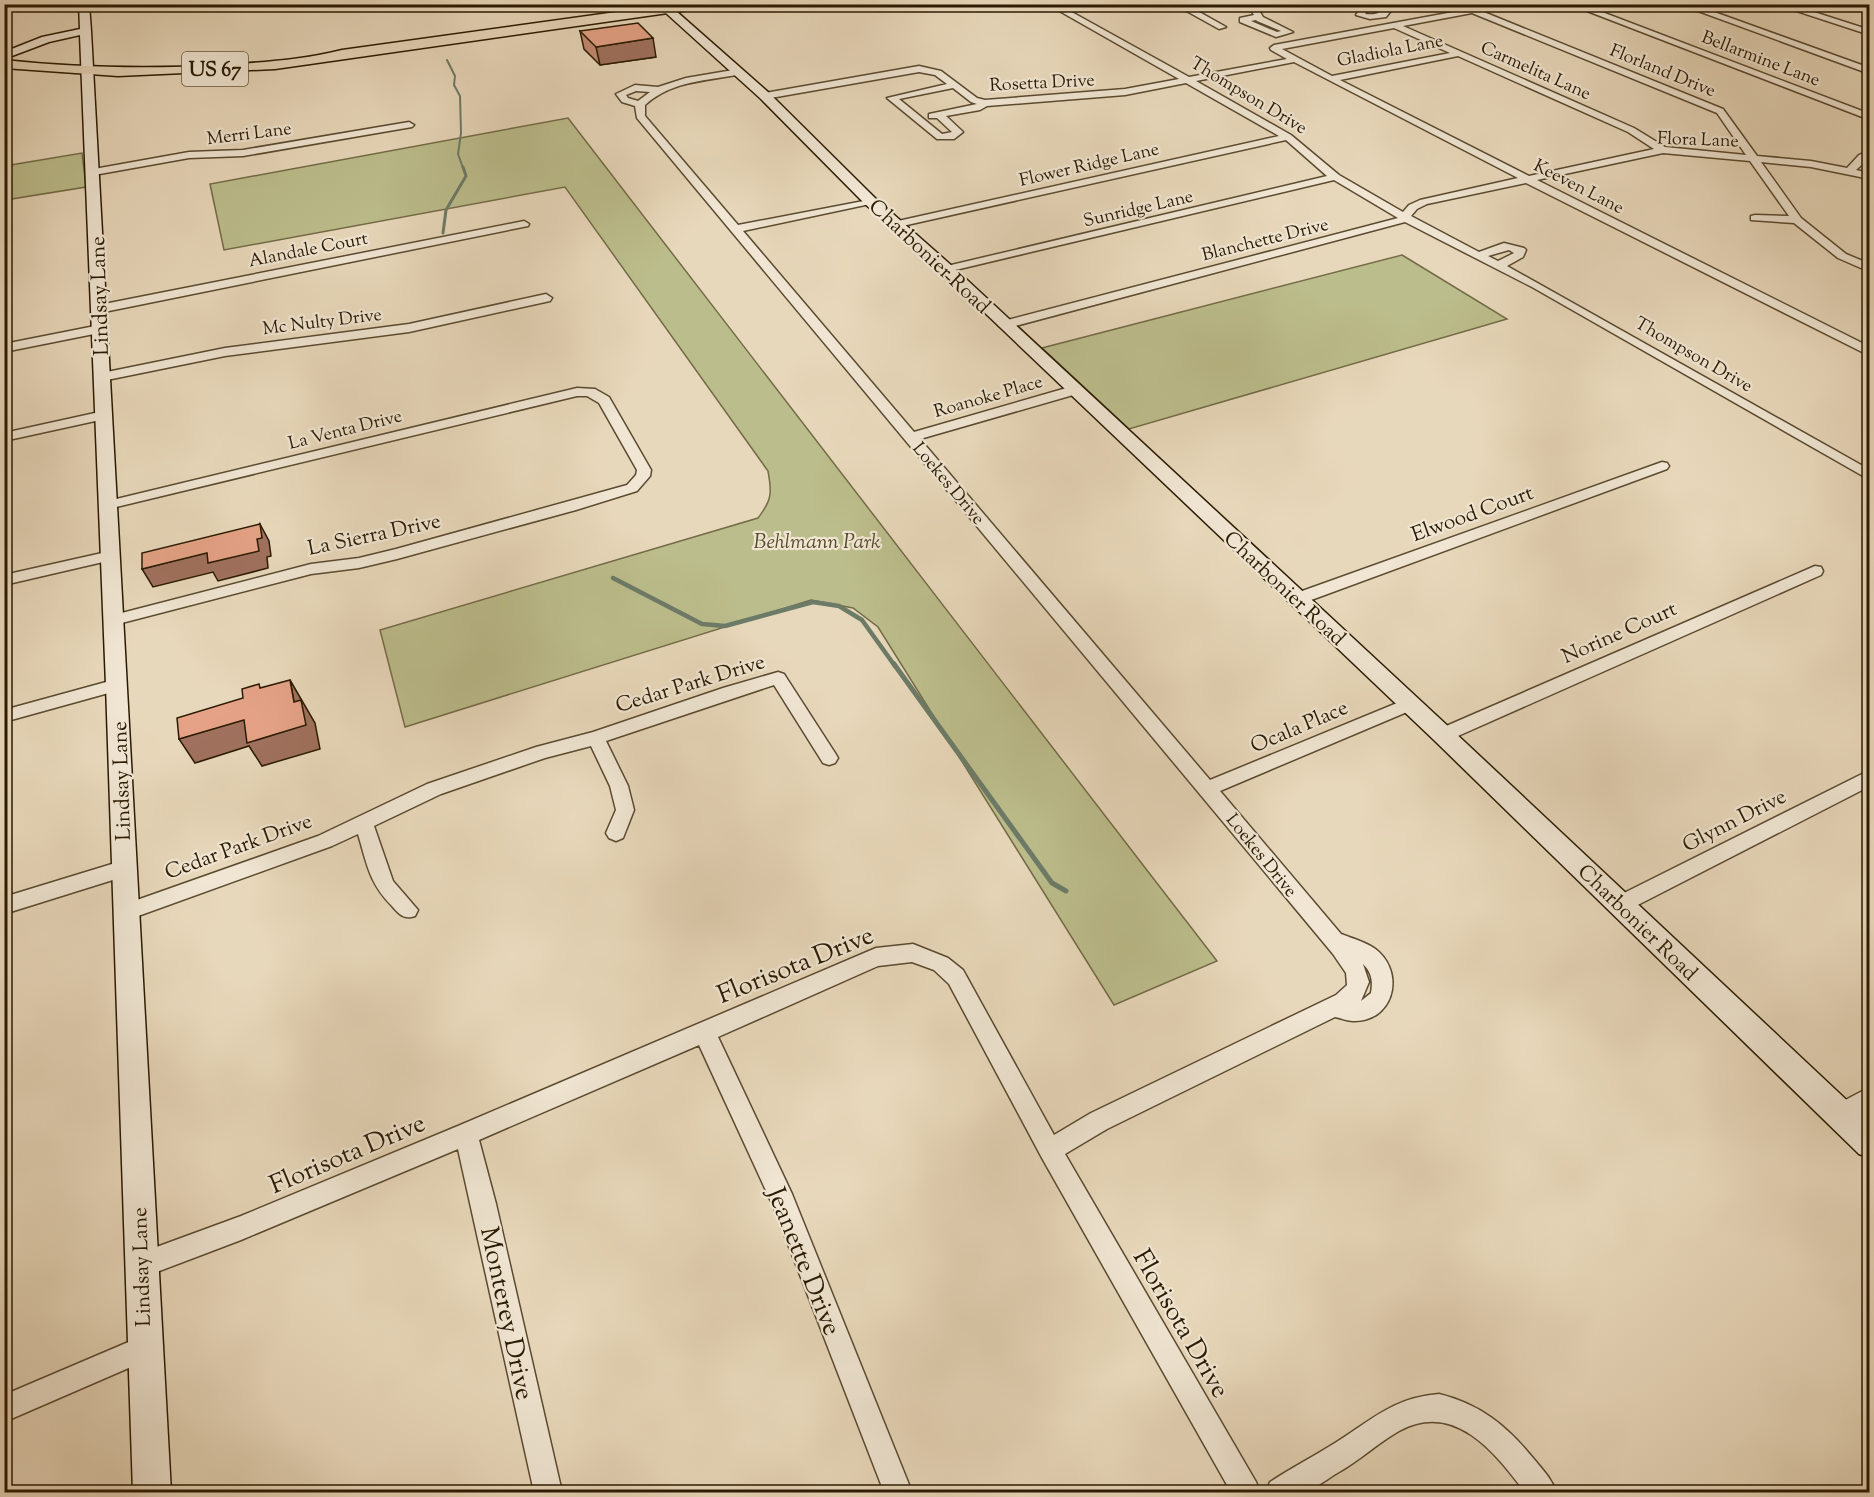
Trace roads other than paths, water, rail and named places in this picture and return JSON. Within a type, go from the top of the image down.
[{"type":"main road","points":[[640,9],[703,4]]},
{"type":"main road","name":"US 67","points":[[5,56],[117,71],[259,66],[324,59],[342,54],[640,9]]},
{"type":"main road","name":"US 67","points":[[4,64],[87,68],[342,54]]},
{"type":"main road","points":[[4,68],[35,67]]},
{"type":"street","points":[[1178,4],[1222,27]]},
{"type":"street","points":[[1251,4],[1258,16]]},
{"type":"street","points":[[1369,4],[1360,15],[1370,17],[1383,15],[1390,7],[1386,4]]},
{"type":"street","name":"Florland Drive","points":[[1456,4],[1720,111],[1797,220],[1842,256],[1869,269]]},
{"type":"street","name":"Bellarmine Lane","points":[[1573,4],[1869,117]]},
{"type":"street","points":[[1683,4],[1869,71]]},
{"type":"street","points":[[1779,4],[1869,33]]},
{"type":"street","name":"Thompson Drive","points":[[1059,7],[1288,137],[1335,177],[1404,217],[1574,306],[1869,476]]},
{"type":"street","name":"Charbonier Road","points":[[670,8],[684,27],[698,35],[765,96],[870,201],[947,269],[1408,705],[1443,735],[1869,1143]]},
{"type":"street","points":[[46,39],[85,9]]},
{"type":"street","name":"Lindsay Lane","points":[[85,9],[152,1492]]},
{"type":"street","points":[[1394,25],[1471,11]]},
{"type":"street","name":"Keeven Lane","points":[[1394,25],[1274,48],[1330,79],[1869,352]]},
{"type":"street","name":"Carmelita Lane","points":[[1394,25],[1631,130],[1663,150]]},
{"type":"street","points":[[5,56],[46,39],[86,31]]},
{"type":"street","name":"Gladiola Lane","points":[[1330,79],[1457,54]]},
{"type":"street","name":"Rosetta Drive","points":[[765,96],[919,69],[938,73],[974,100],[985,103],[1110,94],[1293,60]]},
{"type":"street","name":"Loekes Drive","points":[[739,72],[682,82],[659,90],[640,104],[640,116],[1334,940],[1357,949],[1373,959],[1383,976],[1384,990],[1377,1003],[1357,1012],[1334,1007],[1131,1105],[1050,1150]]},
{"type":"street","points":[[939,115],[958,132],[951,136],[940,137],[892,98],[954,85]]},
{"type":"street","points":[[918,119],[977,108],[985,103]]},
{"type":"street","name":"Merri Lane","points":[[94,172],[189,155],[243,153],[409,126]]},
{"type":"street","name":"Flower Ridge Lane","points":[[898,224],[1288,137]]},
{"type":"street","name":"Flora Lane","points":[[1527,178],[1536,179],[1663,150],[1752,157],[1850,171],[1869,176]]},
{"type":"street","points":[[1850,171],[1869,153]]},
{"type":"street","name":"Sunridge Lane","points":[[947,269],[1335,177]]},
{"type":"street","name":"Blanchette Drive","points":[[1004,325],[1400,222],[1413,207],[1424,202],[1527,178]]},
{"type":"street","points":[[736,229],[870,201]]},
{"type":"street","points":[[1755,218],[1797,220]]},
{"type":"street","name":"Alandale Court","points":[[99,309],[524,224]]},
{"type":"street","points":[[1478,256],[1500,246],[1511,246],[1520,250],[1519,255],[1499,265]]},
{"type":"street","name":"Mc Nulty Drive","points":[[102,377],[225,352],[409,328],[546,298]]},
{"type":"street","points":[[4,348],[100,329]]},
{"type":"street","name":"Roanoke Place","points":[[911,437],[1075,390]]},
{"type":"street","name":"La Venta Drive","points":[[108,505],[577,392],[590,392],[604,400],[644,470],[639,481]]},
{"type":"street","points":[[4,437],[104,415]]},
{"type":"street","name":"Elwood Court","points":[[1297,599],[1662,466]]},
{"type":"street","name":"La Sierra Drive","points":[[114,620],[310,569],[359,563],[398,554],[621,493],[639,481]]},
{"type":"street","points":[[4,580],[111,556]]},
{"type":"street","name":"Norine Court","points":[[1443,735],[1815,572]]},
{"type":"street","name":"Cedar Park Drive","points":[[127,912],[301,850],[434,789],[542,752],[596,738],[729,692],[777,678],[829,758]]},
{"type":"street","points":[[4,716],[117,685]]},
{"type":"street","name":"Ocala Place","points":[[1207,789],[1408,705]]},
{"type":"street","name":"Cedar Park Drive","points":[[596,738],[619,786],[625,810],[616,833]]},
{"type":"street","name":"Glynn Drive","points":[[1621,904],[1869,777]]},
{"type":"street","points":[[364,823],[384,885],[408,910]]},
{"type":"street","points":[[4,906],[125,868]]},
{"type":"street","name":"Florisota Drive","points":[[141,1265],[241,1228],[466,1134],[704,1034],[876,957],[913,953],[940,964],[956,977],[1050,1150],[1246,1492]]},
{"type":"street","name":"Jeanette Drive","points":[[704,1034],[731,1085],[769,1172],[898,1492]]},
{"type":"street","points":[[1840,1115],[1869,1097]]},
{"type":"street","name":"Monterey Drive","points":[[466,1134],[484,1204],[548,1492]]},
{"type":"street","points":[[4,1409],[145,1348]]},
{"type":"street","points":[[1280,1492],[1347,1452],[1393,1419],[1430,1406],[1473,1418],[1498,1437],[1542,1492]]},
{"type":"waterway","points":[[4,7],[26,4]]},
{"type":"waterway","points":[[447,60],[455,76],[454,85],[460,96],[461,133],[458,154],[463,168]]},
{"type":"waterway","points":[[443,233],[446,210],[466,176],[463,167]]},
{"type":"waterway","points":[[613,578],[702,624],[725,626],[813,602],[839,606],[862,620],[895,666]]},
{"type":"waterway","points":[[894,664],[1052,883],[1066,891]]},
{"type":"park label","name":"Behlmann Park","points":[[817,541]]}]
